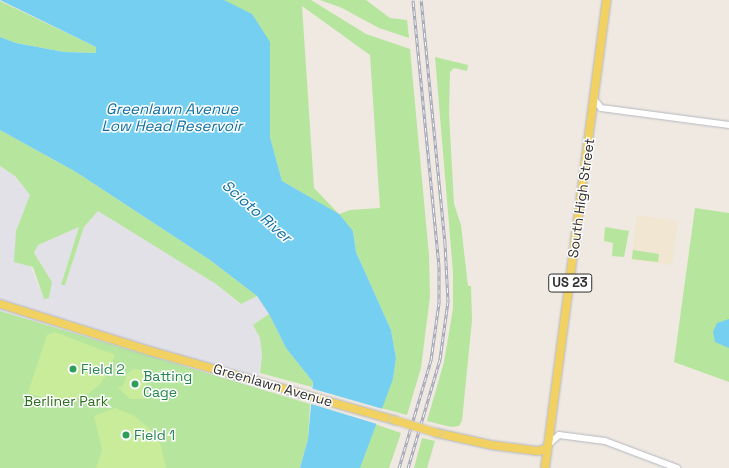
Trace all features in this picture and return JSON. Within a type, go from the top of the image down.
[{"type":"main road","name":"South High Street","points":[[545,468],[606,0]]},
{"type":"main road","name":"Greenlawn Avenue","points":[[0,304],[150,351],[263,382],[437,433],[479,443],[538,451],[545,449],[548,446]]},
{"type":"street","points":[[594,100],[600,108],[729,125]]},
{"type":"street","points":[[548,446],[559,435],[598,440],[677,468]]},
{"type":"shaded area","points":[[0,166],[15,176],[30,195],[16,231],[44,299],[52,282],[34,253],[38,245],[79,227],[61,285],[65,285],[84,227],[98,211],[216,284],[240,304],[257,296],[269,314],[253,325],[260,338],[262,355],[257,387],[0,311]]},
{"type":"shaded area","points":[[637,215],[678,221],[672,265],[631,260]]},
{"type":"green space","points":[[224,0],[311,0],[366,34],[410,49],[429,256],[430,296],[421,368],[407,415],[381,408],[393,379],[396,358],[391,330],[356,252],[353,231],[338,214],[282,181],[270,137],[270,42]],"holes":[[[302,6],[370,55],[380,208],[350,210],[339,214],[314,188]]]},
{"type":"green space","points":[[320,0],[366,0],[390,18],[407,20],[409,38],[379,28],[342,8]]},
{"type":"green space","points":[[0,1],[96,47],[96,53],[64,52],[16,43],[0,37]]},
{"type":"green space","points":[[435,57],[468,65],[467,71],[454,68],[450,72],[449,113],[454,204],[461,225],[468,286],[471,286],[472,320],[462,421],[459,426],[451,427],[427,421],[444,362],[453,309],[453,272]]},
{"type":"green space","points":[[0,130],[76,172],[210,260],[257,296],[241,304],[216,284],[98,211],[84,227],[65,285],[61,285],[79,227],[38,245],[34,253],[52,282],[49,298],[44,299],[33,267],[14,262],[16,231],[30,195],[15,176],[0,166]]},
{"type":"green space","points":[[695,208],[729,213],[729,382],[674,362]]},
{"type":"green space","points":[[605,227],[629,231],[624,257],[612,256],[613,243],[604,241]]},
{"type":"green space","points":[[633,250],[659,254],[658,262],[632,259]]},
{"type":"green space","name":"Berliner Park","points":[[0,311],[310,404],[308,439],[300,468],[0,468]]},
{"type":"green space","points":[[269,314],[286,348],[313,382],[312,387],[260,373],[262,355],[260,338],[253,325]]},
{"type":"green space","name":"Field 2","points":[[55,332],[115,355],[109,372],[100,384],[88,394],[60,403],[28,393],[47,335]]},
{"type":"green space","name":"Batting Cage","points":[[133,369],[141,370],[148,377],[144,393],[147,398],[130,399],[118,388],[123,386],[127,374]]},
{"type":"green space","name":"Field 1","points":[[115,408],[133,415],[152,431],[161,446],[166,468],[96,468],[102,450],[94,416]]},
{"type":"green space","points":[[375,424],[401,433],[389,468],[360,468]]},
{"type":"green space","points":[[422,438],[435,441],[427,468],[414,468]]},
{"type":"water","name":"Greenlawn Avenue Low Head Reservoir","points":[[0,0],[224,0],[252,14],[270,42],[270,137],[282,181],[339,214],[353,231],[356,252],[391,330],[396,358],[393,379],[360,468],[300,468],[308,439],[313,382],[286,348],[269,314],[257,296],[210,260],[76,172],[0,130],[0,37],[16,43],[64,52],[96,53],[96,47]]},
{"type":"water","points":[[729,319],[729,348],[715,342],[713,332],[717,323]]},
{"type":"pier","points":[[310,388],[383,409],[377,424],[308,403]]},
{"type":"railway","points":[[399,468],[431,360],[439,303],[439,266],[413,0]]},
{"type":"railway","points":[[408,468],[440,359],[448,301],[445,243],[421,0]]},
{"type":"place","name":"Field 2","points":[[73,369]]},
{"type":"place","name":"Batting Cage","points":[[135,384]]},
{"type":"place","name":"Field 1","points":[[126,435]]},
{"type":"water label","name":"Scioto River","points":[[257,211]]}]
